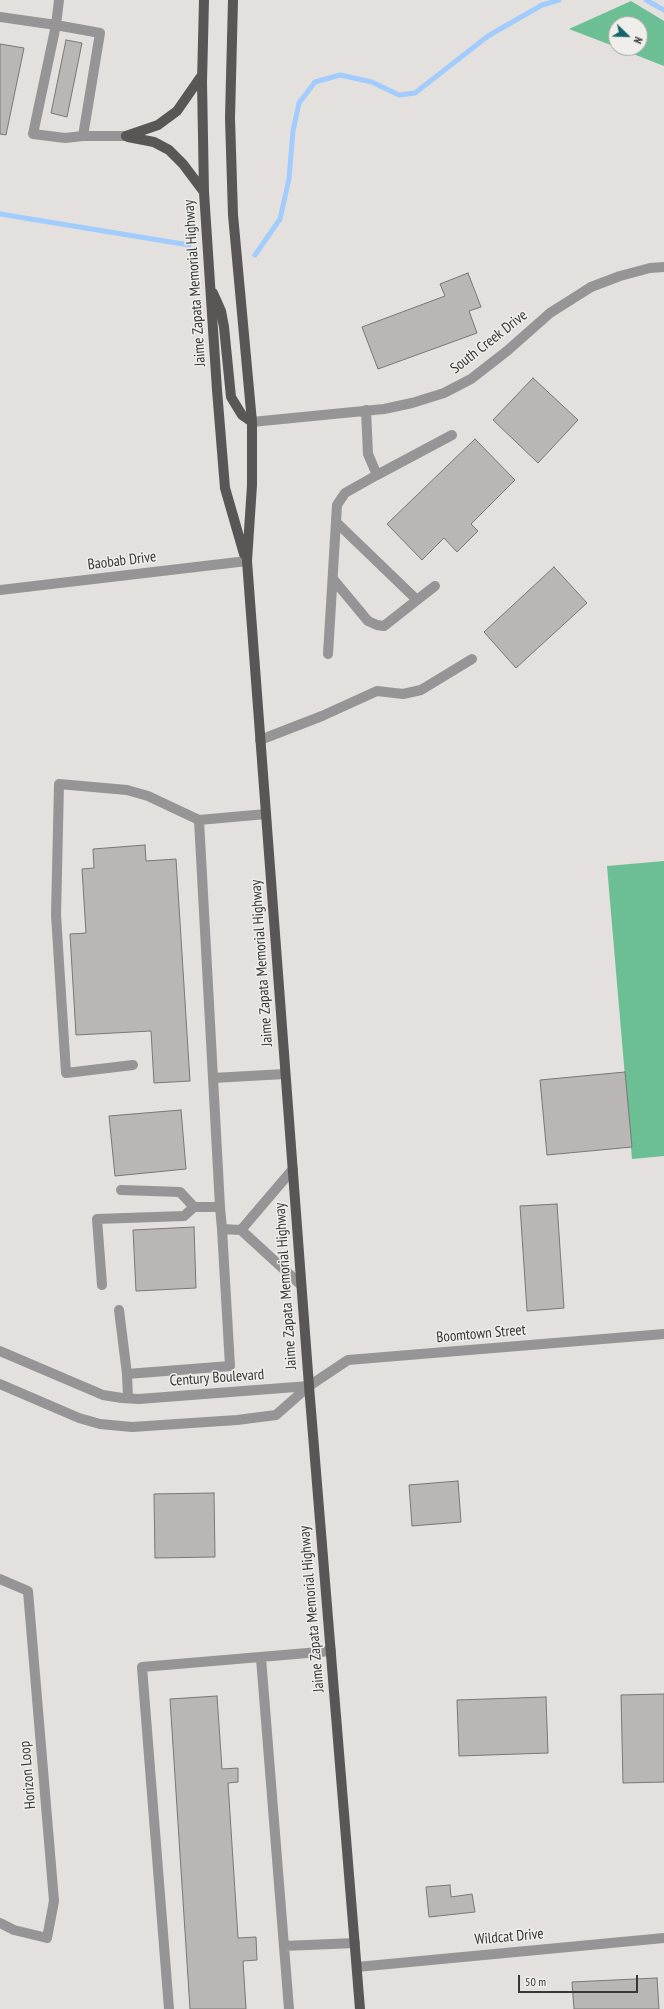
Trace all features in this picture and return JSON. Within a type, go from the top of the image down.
[{"type":"main road","name":"Jaime Zapata Memorial Highway","points":[[204,0],[202,75],[204,192],[225,488],[247,561]]},
{"type":"main road","name":"Jaime Zapata Memorial Highway","points":[[233,0],[230,118],[233,214],[252,422],[252,485],[247,561],[301,1285],[360,2009]]},
{"type":"main road","points":[[126,136],[158,125],[177,111],[202,75]]},
{"type":"main road","points":[[126,136],[154,142],[169,150],[184,164],[204,192]]},
{"type":"main road","points":[[211,288],[221,311],[231,397],[242,415],[252,422]]},
{"type":"street","points":[[59,0],[56,25],[33,134],[65,138],[84,136],[126,136]]},
{"type":"street","points":[[0,17],[100,33],[84,136]]},
{"type":"street","name":"South Creek Drive","points":[[252,422],[366,410],[412,403],[444,393],[471,379],[507,351],[550,313],[591,287],[627,274],[650,268],[664,267]]},
{"type":"street","points":[[366,410],[368,454],[377,475]]},
{"type":"street","points":[[328,654],[337,505],[346,493],[452,435]]},
{"type":"street","points":[[336,522],[417,600]]},
{"type":"street","name":"Baobab Drive","points":[[0,590],[247,561]]},
{"type":"street","points":[[333,579],[368,621],[384,626],[435,586]]},
{"type":"street","points":[[260,740],[322,716],[377,691],[403,694],[421,690],[472,659]]},
{"type":"street","points":[[133,1065],[66,1073],[56,915],[59,784],[127,790],[148,796],[199,820],[266,814]]},
{"type":"street","points":[[127,1374],[230,1366],[199,820]]},
{"type":"street","points":[[213,1078],[285,1074]]},
{"type":"street","points":[[241,1230],[292,1169]]},
{"type":"street","points":[[121,1190],[180,1192],[194,1207]]},
{"type":"street","points":[[102,1285],[96,1219],[184,1216],[194,1207],[220,1207]]},
{"type":"street","points":[[222,1229],[241,1230],[301,1285]]},
{"type":"street","points":[[119,1310],[127,1374],[128,1398]]},
{"type":"street","name":"Boomtown Street","points":[[309,1386],[348,1360],[664,1334]]},
{"type":"street","name":"Century Boulevard","points":[[0,1351],[103,1395],[128,1398],[309,1386]]},
{"type":"street","points":[[0,1384],[79,1418],[100,1424],[132,1427],[276,1415],[309,1386]]},
{"type":"street","name":"Horizon Loop","points":[[0,1579],[28,1591],[54,1901],[47,1938],[14,1930],[0,1923]]},
{"type":"street","points":[[169,2009],[142,1667],[331,1651]]},
{"type":"street","points":[[262,1658],[289,2009]]},
{"type":"street","name":"Wildcat Drive","points":[[357,1967],[664,1938]]},
{"type":"street","points":[[284,1946],[355,1943]]},
{"type":"green space","points":[[631,1],[664,21],[664,66],[638,56],[648,56],[648,16],[608,16],[608,44],[569,29]]},
{"type":"green space","points":[[664,861],[664,1156],[632,1159],[607,866]]},
{"type":"building","points":[[66,40],[82,43],[67,117],[51,113]]},
{"type":"building","points":[[0,44],[24,48],[6,135],[0,134]]},
{"type":"building","points":[[468,273],[481,307],[469,311],[477,333],[378,369],[362,327],[445,296],[440,284]]},
{"type":"building","points":[[533,378],[578,420],[538,463],[493,420]]},
{"type":"building","points":[[475,439],[515,480],[471,524],[478,531],[457,552],[444,538],[422,560],[387,524]]},
{"type":"building","points":[[554,567],[587,603],[516,668],[484,632]]},
{"type":"building","points":[[145,845],[146,861],[176,859],[190,1081],[154,1083],[151,1031],[76,1035],[70,934],[86,933],[82,869],[94,868],[93,849]]},
{"type":"building","points":[[625,1072],[632,1147],[547,1155],[540,1080]]},
{"type":"building","points":[[181,1110],[186,1169],[115,1176],[109,1116]]},
{"type":"building","points":[[557,1204],[564,1308],[527,1311],[520,1206]]},
{"type":"building","points":[[194,1227],[196,1288],[136,1291],[133,1230]]},
{"type":"building","points":[[458,1481],[461,1522],[412,1526],[409,1485]]},
{"type":"building","points":[[214,1493],[215,1557],[155,1558],[154,1494]]},
{"type":"building","points":[[664,1694],[664,1782],[623,1783],[621,1695]]},
{"type":"building","points":[[217,1696],[222,1769],[238,1768],[238,1782],[228,1783],[238,1938],[256,1937],[257,1960],[243,1961],[246,2009],[190,2009],[170,1699]]},
{"type":"building","points":[[546,1697],[548,1753],[459,1756],[457,1700]]},
{"type":"building","points":[[450,1885],[451,1897],[472,1894],[475,1912],[429,1917],[426,1887]]},
{"type":"building","points":[[657,1978],[659,2009],[574,2009],[572,1982]]},
{"type":"waterway","points":[[255,255],[280,219],[289,179],[293,131],[299,103],[315,82],[340,75],[372,82],[399,95],[415,93],[488,36],[542,5],[559,0]]},
{"type":"waterway","points":[[646,0],[664,10]]},
{"type":"waterway","points":[[0,214],[189,245]]}]
